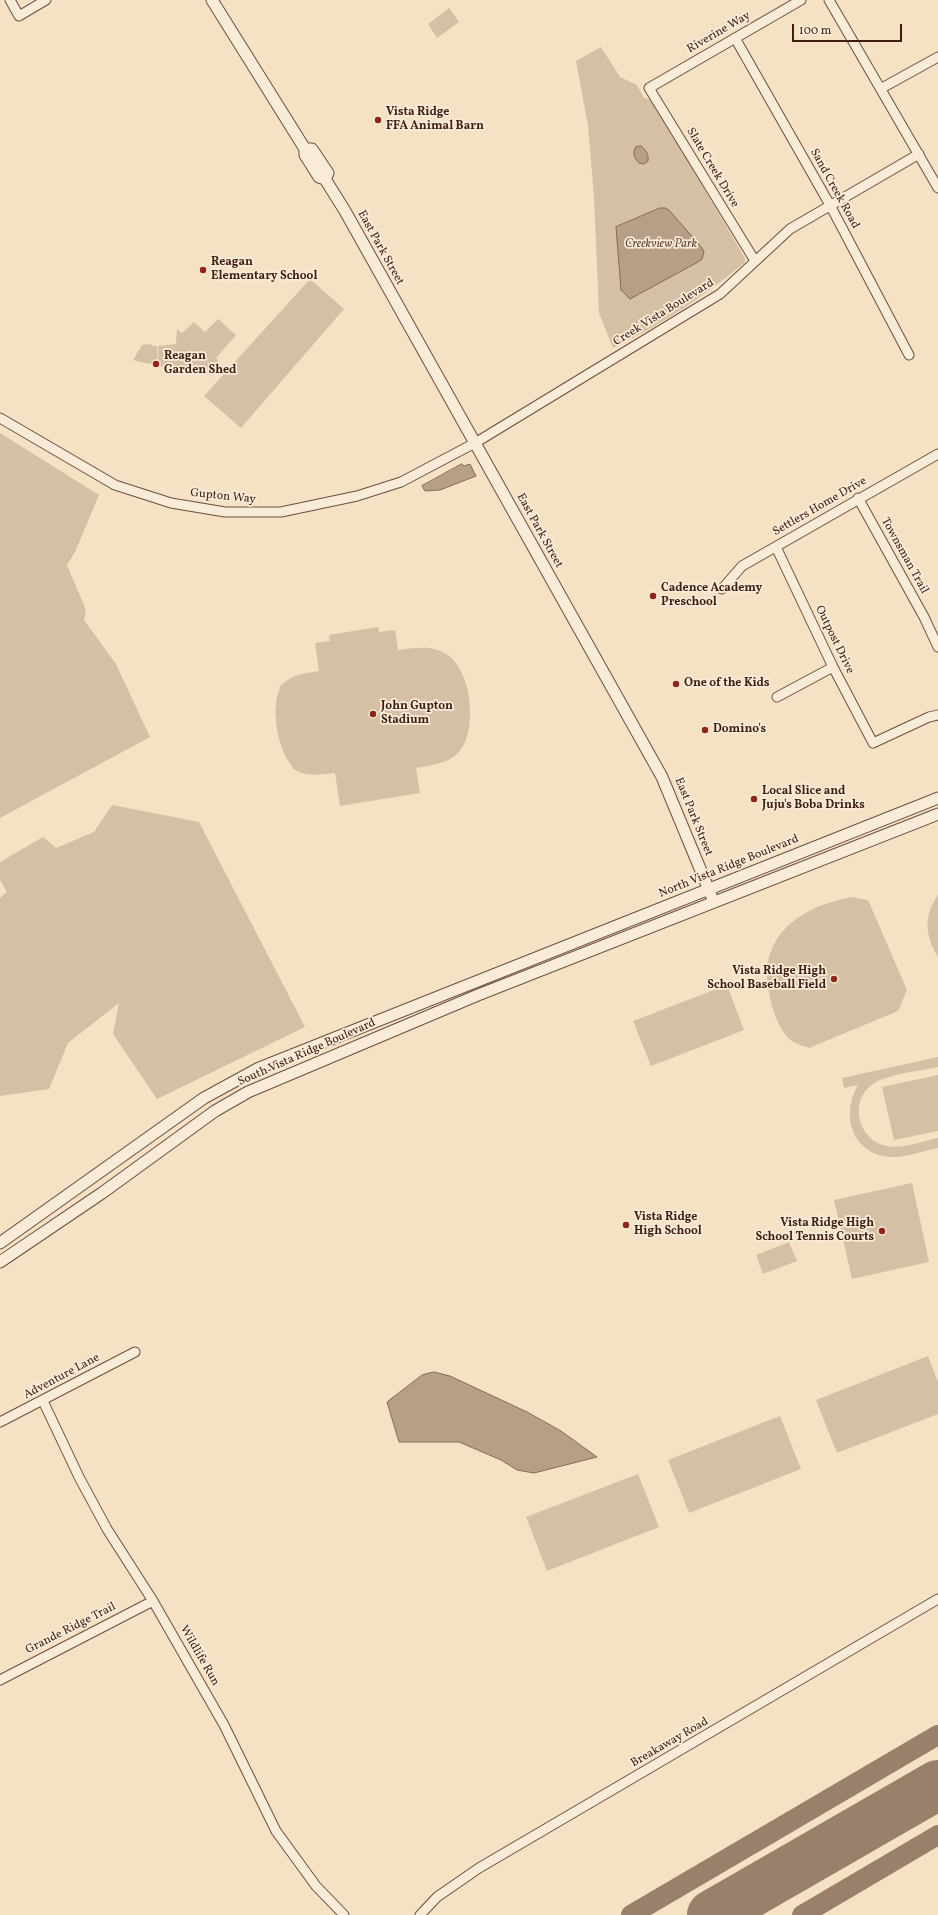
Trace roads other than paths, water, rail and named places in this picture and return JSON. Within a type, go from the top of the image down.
[{"type":"street","points":[[10,0],[18,16],[46,0]]},
{"type":"street","name":"East Park Street","points":[[212,0],[305,149],[305,155],[312,168],[318,177],[325,179],[662,777],[714,902]]},
{"type":"street","name":"Riverine Way","points":[[649,88],[801,0]]},
{"type":"street","points":[[829,0],[882,88],[938,188]]},
{"type":"street","name":"Sand Creek Road","points":[[735,38],[830,205],[909,355]]},
{"type":"street","points":[[882,88],[938,58]]},
{"type":"street","name":"Slate Creek Drive","points":[[649,88],[755,261]]},
{"type":"street","name":"Creek Vista Boulevard","points":[[475,443],[720,294],[790,229],[919,154]]},
{"type":"street","name":"Gupton Way","points":[[0,418],[115,485],[171,503],[225,512],[281,512],[357,496],[407,479],[475,443]]},
{"type":"street","name":"Settlers Home Drive","points":[[722,589],[742,566],[858,498],[938,454]]},
{"type":"street","name":"Townsman Trail","points":[[858,498],[924,617],[938,647]]},
{"type":"street","name":"Outpost Drive","points":[[776,546],[833,667],[873,743],[929,717],[938,715]]},
{"type":"street","points":[[776,697],[833,667]]},
{"type":"street","name":"North Vista Ridge Boulevard","points":[[530,960],[938,798]]},
{"type":"street","points":[[714,902],[938,814]]},
{"type":"street","name":"South Vista Ridge Boulevard","points":[[0,1262],[102,1193],[215,1111],[248,1092],[306,1066],[544,969],[714,902]]},
{"type":"street","name":"South Vista Ridge Boulevard","points":[[0,1243],[204,1098],[238,1079],[273,1063],[530,960]]},
{"type":"street","name":"Adventure Lane","points":[[0,1422],[135,1352]]},
{"type":"street","name":"Wildlife Run","points":[[43,1401],[79,1477],[107,1529],[153,1601],[224,1725],[276,1831],[316,1886],[344,1915]]},
{"type":"street","name":"Breakaway Road","points":[[420,1915],[437,1897],[479,1868],[938,1600]]},
{"type":"street","name":"Grande Ridge Trail","points":[[0,1680],[153,1601]]},
{"type":"place","name":"Vista Ridge FFA Animal Barn","points":[[378,120]]},
{"type":"place","name":"Reagan Elementary School","points":[[203,270]]},
{"type":"place","name":"Reagan Garden Shed","points":[[156,364]]},
{"type":"place","name":"Cadence Academy Preschool","points":[[653,596]]},
{"type":"place","name":"One of the Kids","points":[[676,684]]},
{"type":"place","name":"John Gupton Stadium","points":[[373,714]]},
{"type":"place","name":"Domino's","points":[[705,730]]},
{"type":"place","name":"Local Slice and Juju's Boba Drinks","points":[[754,799]]},
{"type":"place","name":"Vista Ridge High School Baseball Field","points":[[834,979]]},
{"type":"place","name":"Vista Ridge High School","points":[[626,1225]]},
{"type":"place","name":"Vista Ridge High School Tennis Courts","points":[[882,1231]]},
{"type":"park label","name":"Creekview Park","points":[[661,245]]}]
